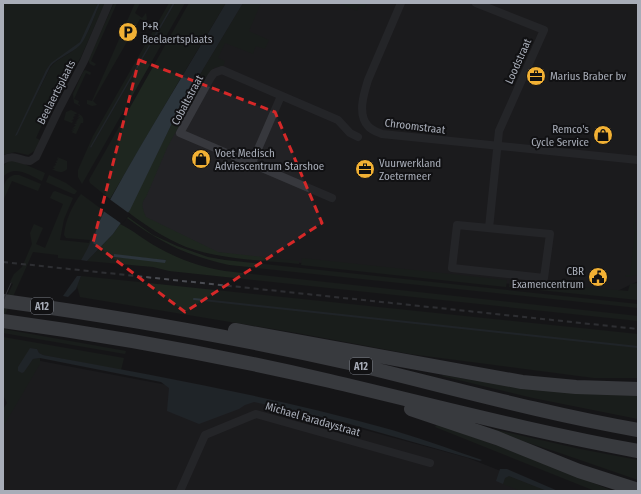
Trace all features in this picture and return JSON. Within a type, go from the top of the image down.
[{"type":"highway","name":"A12","points":[[3,301],[195,331],[285,349],[408,377],[552,413],[638,430]]},
{"type":"highway","name":"A12","points":[[81,312],[239,330],[438,368],[522,382],[576,387],[638,389]]},
{"type":"highway","name":"A12","points":[[3,321],[163,346],[329,381],[498,422],[638,451]]},
{"type":"highway","name":"A12","points":[[329,381],[497,438],[579,471],[638,490]]},
{"type":"street","name":"Beelaertsplaats","points":[[3,160],[14,156],[30,161],[36,157],[84,61],[109,3]]},
{"type":"street","name":"Chroomstraat","points":[[401,3],[368,80],[363,113],[364,120],[368,127],[382,134],[638,160]]},
{"type":"street","name":"Loodstraat","points":[[476,3],[544,30],[499,131],[497,146]]},
{"type":"street","name":"Cobaltstraat","points":[[332,198],[180,133],[211,77],[218,71],[222,70],[338,120],[350,133],[358,137]]},
{"type":"street","points":[[252,163],[281,96]]},
{"type":"street","points":[[489,228],[497,146]]},
{"type":"street","points":[[457,225],[489,228],[550,234],[544,278],[452,268],[457,225]]},
{"type":"street","name":"Michael Faradaystraat","points":[[180,491],[205,435],[256,414],[430,463]]},
{"type":"highlighted area","points":[[139,60],[275,112],[322,223],[185,312],[93,243]]},
{"type":"shaded area","points":[[3,3],[98,3],[87,30],[79,43],[54,62],[46,70],[16,136],[50,68],[55,62],[80,45],[90,28],[100,3],[105,3],[81,57],[67,78],[57,101],[53,100],[36,138],[40,140],[36,150],[28,155],[15,152],[3,155]]},
{"type":"shaded area","points":[[98,3],[100,3],[83,42],[50,67],[17,135],[15,136],[46,70],[51,63],[80,42]]},
{"type":"shaded area","points":[[114,3],[117,3],[91,61],[96,64],[94,66],[90,64],[88,60]]},
{"type":"shaded area","points":[[135,3],[140,3],[135,13],[142,18],[146,13],[147,19],[145,21],[140,19],[93,101],[97,105],[92,106],[87,104],[87,100],[92,101]]},
{"type":"shaded area","points":[[169,3],[173,3],[90,148],[175,3],[185,3],[82,184],[78,177],[78,170],[93,136]]},
{"type":"shaded area","points":[[173,3],[175,3],[91,148],[90,147]]},
{"type":"shaded area","points":[[189,3],[226,3],[110,199],[90,183],[89,180]]},
{"type":"shaded area","points":[[226,3],[243,3],[178,111],[130,210],[113,234],[87,261],[81,260],[106,207],[124,175]]},
{"type":"shaded area","points":[[243,3],[638,3],[638,281],[611,294],[282,261],[215,252],[131,212],[192,94]]},
{"type":"shaded area","points":[[243,3],[261,3],[249,31],[269,40],[265,49],[256,46],[253,54],[225,43],[218,58],[225,61],[223,67],[215,67],[181,122],[167,148],[144,199],[143,209],[146,217],[218,252],[299,261],[299,264],[214,255],[186,247],[163,236],[128,212],[178,111]]},
{"type":"shaded area","points":[[339,3],[367,3],[365,8],[359,6],[357,11]]},
{"type":"shaded area","points":[[85,70],[91,73],[90,75],[86,73],[74,99],[79,101],[78,104],[80,106],[74,103],[73,94]]},
{"type":"shaded area","points":[[71,110],[77,113],[74,114],[76,116],[73,116],[75,117],[72,119],[74,120],[71,120],[73,121],[72,123],[64,120],[66,112]]},
{"type":"shaded area","points":[[79,114],[83,118],[83,123],[81,123],[76,134],[71,132],[73,132],[71,130],[74,131],[72,128],[75,129],[73,127],[76,126],[74,124],[77,124],[75,123],[78,121],[76,120],[79,119],[77,117],[80,118],[78,116],[80,116],[78,115]]},
{"type":"shaded area","points":[[57,157],[67,161],[67,169],[60,172],[52,169],[55,169],[53,166],[56,166],[54,165],[56,165],[55,163],[58,161],[56,160],[58,160],[57,158],[59,159]]},
{"type":"shaded area","points":[[10,160],[17,161],[45,173],[42,181],[17,171],[7,173],[3,177],[3,166]]},
{"type":"shaded area","points":[[14,175],[19,175],[41,184],[38,191],[12,181],[3,201],[3,189],[5,182]]},
{"type":"shaded area","points":[[49,175],[66,183],[77,191],[73,194],[46,182]]},
{"type":"shaded area","points":[[55,191],[73,198],[64,219],[60,240],[89,243],[90,240],[66,238],[64,235],[70,213],[81,194],[104,211],[87,251],[81,260],[58,258],[58,255],[33,252],[3,319],[3,304],[13,284],[10,282],[14,274],[22,267],[32,244],[30,233],[34,224],[43,228],[36,244],[45,248],[63,204],[50,198]]},
{"type":"shaded area","points":[[636,196],[635,223],[638,241],[638,275],[626,277],[625,275],[630,275],[635,229],[633,229]]},
{"type":"shaded area","points":[[128,217],[153,235],[177,246],[208,257],[638,304],[638,308],[229,265],[175,248],[152,235],[127,218]]},
{"type":"shaded area","points":[[120,224],[152,244],[181,259],[198,265],[225,271],[638,316],[638,321],[87,261],[113,234]],"holes":[[[114,255],[166,260],[114,257]]]},
{"type":"shaded area","points":[[114,254],[166,260],[165,263],[114,257]]},
{"type":"shaded area","points":[[302,258],[507,280],[506,287],[301,265]]},
{"type":"shaded area","points":[[77,276],[81,276],[76,289],[68,297],[63,296]]},
{"type":"shaded area","points":[[81,276],[638,334],[638,378],[594,378],[410,354],[297,333],[80,297],[77,286]]},
{"type":"shaded area","points":[[510,280],[628,291],[630,284],[638,283],[638,300],[509,287]]},
{"type":"shaded area","points":[[3,329],[126,351],[125,354],[3,333]]},
{"type":"shaded area","points":[[3,337],[124,358],[121,370],[43,355],[39,353],[37,349],[30,348],[30,363],[33,359],[40,358],[40,364],[3,427],[3,409],[7,403],[4,397],[3,398]]},
{"type":"shaded area","points":[[30,348],[37,349],[39,353],[43,355],[213,387],[339,416],[406,434],[482,460],[480,461],[339,421],[254,402],[199,424],[167,411],[169,388],[161,382],[40,358],[33,359],[22,373],[18,371],[18,367]]},
{"type":"shaded area","points":[[35,360],[256,402],[298,412],[468,458],[551,491],[3,491],[3,416]]},
{"type":"shaded area","points":[[442,376],[477,381],[638,393],[638,419],[533,398]]},
{"type":"shaded area","points":[[437,424],[529,457],[613,491],[595,491],[435,427]]},
{"type":"shaded area","points":[[484,427],[580,449],[638,460],[638,480],[513,438]]},
{"type":"shaded area","points":[[500,469],[507,469],[558,491],[547,491],[509,476],[505,478],[503,484],[496,481]]},
{"type":"shaded area","points":[[509,476],[547,491],[520,491],[503,484],[505,478]]},
{"type":"pier","points":[[108,198],[130,214],[122,224],[102,210]]},
{"type":"waterway","points":[[194,299],[638,347]]},
{"type":"tram line","points":[[3,301],[11,283]]},
{"type":"railway","points":[[3,262],[638,329]]},
{"type":"place","name":"P+R Beelaertsplaats","points":[[128,32]]},
{"type":"place","name":"Marius Braber bv","points":[[536,76]]},
{"type":"place","name":"Remco's Cycle Service","points":[[603,135]]},
{"type":"place","name":"Voet Medisch Adviescentrum Starshoe","points":[[201,159]]},
{"type":"place","name":"Vuurwerkland Zoetermeer","points":[[365,169]]},
{"type":"place","name":"CBR Examencentrum","points":[[598,277]]}]
